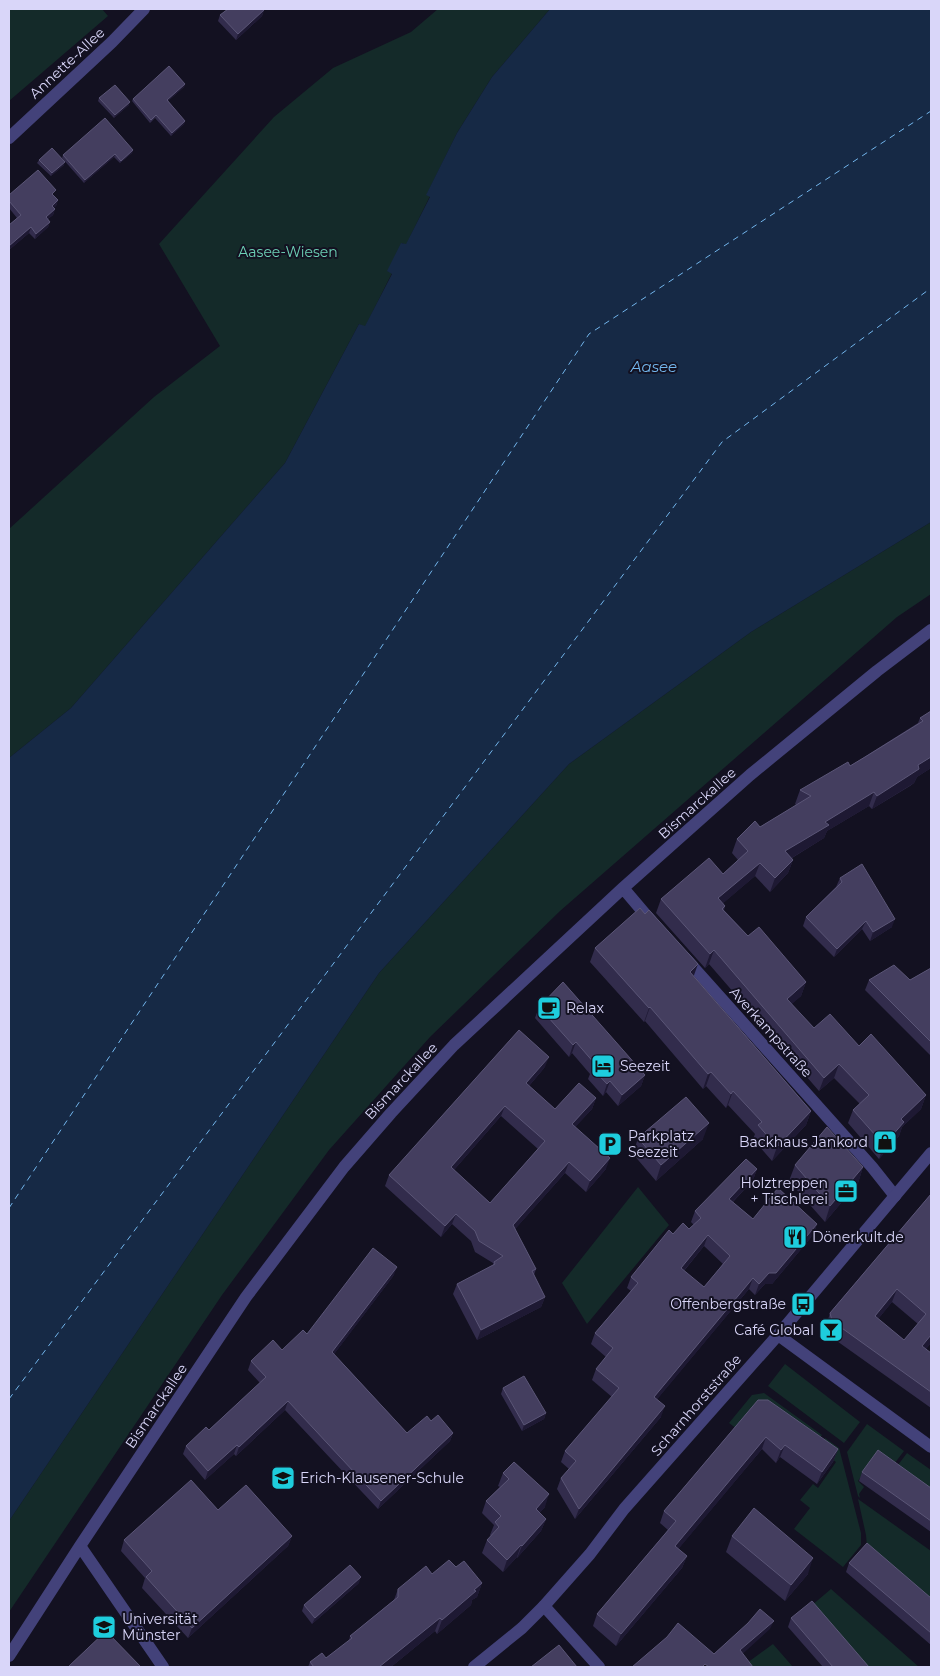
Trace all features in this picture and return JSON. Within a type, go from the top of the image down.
[{"type":"street","name":"Annette-Allee","points":[[9,138],[112,42],[144,9]]},
{"type":"street","name":"Bismarckallee","points":[[9,1656],[246,1297],[344,1167],[390,1112],[454,1046],[623,888],[750,775],[877,671],[931,630]]},
{"type":"street","points":[[623,888],[662,934]]},
{"type":"street","name":"Averkampstraße","points":[[676,948],[872,1167],[895,1196]]},
{"type":"street","name":"Scharnhorststraße","points":[[474,1667],[522,1628],[544,1606],[590,1554],[624,1509],[778,1335],[929,1158]]},
{"type":"street","points":[[778,1335],[931,1447]]},
{"type":"street","points":[[80,1546],[163,1667]]},
{"type":"street","points":[[544,1606],[599,1667]]},
{"type":"green space","points":[[9,9],[102,9],[108,16],[9,101]]},
{"type":"green space","name":"Aasee-Wiesen","points":[[438,9],[550,9],[492,77],[457,133],[427,194],[430,196],[406,245],[402,243],[388,271],[392,273],[365,327],[359,324],[285,463],[71,708],[9,758],[9,529],[154,397],[220,346],[159,244],[274,117],[333,68],[411,32]]},
{"type":"green space","points":[[931,522],[931,594],[897,617],[560,911],[430,1037],[329,1150],[222,1295],[9,1612],[9,1521],[379,973],[569,764],[751,632]]},
{"type":"green space","points":[[638,1187],[669,1225],[587,1324],[562,1283]]},
{"type":"green space","points":[[785,1364],[860,1422],[844,1443],[768,1386]]},
{"type":"green space","points":[[764,1393],[822,1435],[814,1446],[737,1429],[729,1423],[752,1395]]},
{"type":"green space","points":[[867,1424],[904,1451],[891,1468],[875,1457],[858,1481],[864,1487],[859,1494],[860,1498],[847,1452]]},
{"type":"green space","points":[[825,1438],[839,1448],[861,1533],[861,1545],[843,1567],[794,1529],[810,1508],[800,1500],[813,1484],[818,1488],[836,1462],[817,1448]]},
{"type":"green space","points":[[907,1453],[931,1470],[931,1490],[895,1469]]},
{"type":"green space","points":[[858,1499],[931,1551],[931,1602],[867,1547]]},
{"type":"green space","points":[[831,1589],[919,1667],[864,1667],[811,1606]]},
{"type":"green space","points":[[773,1644],[793,1667],[750,1667],[747,1663]]},
{"type":"water","name":"Aasee","points":[[550,9],[931,9],[931,522],[751,632],[569,764],[379,973],[9,1521],[9,758],[71,708],[285,463],[359,324],[365,326],[392,274],[387,271],[401,243],[406,244],[430,197],[426,195],[457,133],[492,77]]},
{"type":"building","points":[[228,9],[264,10],[238,34],[220,15]]},
{"type":"building","points":[[169,66],[185,84],[167,100],[185,121],[172,133],[156,115],[151,120],[133,99]]},
{"type":"building","points":[[115,85],[130,102],[115,115],[99,98]]},
{"type":"building","points":[[105,118],[133,150],[121,161],[115,154],[85,180],[63,155]]},
{"type":"building","points":[[52,148],[65,162],[52,173],[39,160]]},
{"type":"building","points":[[38,170],[56,190],[52,194],[58,200],[52,206],[55,209],[46,217],[50,222],[36,234],[31,227],[9,246],[9,225],[21,215],[9,201],[9,195]]},
{"type":"building","points":[[931,711],[931,757],[918,765],[919,769],[877,796],[874,792],[825,822],[829,825],[785,851],[793,860],[775,878],[760,863],[718,898],[725,906],[722,909],[748,936],[759,927],[806,982],[787,999],[814,1028],[830,1014],[859,1046],[871,1034],[926,1095],[901,1119],[904,1122],[884,1145],[853,1110],[869,1095],[839,1064],[824,1078],[714,950],[710,954],[661,899],[709,858],[723,874],[748,851],[737,839],[755,821],[760,827],[811,796],[800,790],[848,762],[850,766],[865,757],[923,721],[920,718]]},
{"type":"building","points":[[862,864],[895,919],[873,932],[866,921],[837,949],[806,917],[842,882],[840,878]]},
{"type":"building","points":[[640,908],[645,914],[649,910],[698,964],[690,972],[811,1111],[777,1147],[758,1125],[762,1122],[733,1091],[731,1094],[711,1072],[708,1074],[650,1007],[595,948]]},
{"type":"building","points":[[894,965],[910,980],[931,968],[931,1042],[869,980]]},
{"type":"building","points":[[563,982],[645,1075],[622,1095],[610,1081],[607,1084],[592,1068],[595,1064],[576,1042],[573,1045],[539,1007]]},
{"type":"building","points":[[519,1030],[549,1057],[526,1083],[555,1109],[579,1083],[596,1098],[572,1124],[610,1158],[590,1181],[569,1162],[513,1225],[536,1269],[532,1271],[545,1297],[481,1330],[457,1284],[495,1264],[494,1262],[503,1256],[479,1241],[475,1231],[456,1214],[445,1226],[389,1175]],"holes":[[[505,1106],[545,1141],[490,1203],[451,1167]]]},
{"type":"building","points":[[686,1097],[709,1123],[661,1165],[638,1138]]},
{"type":"building","points":[[827,1127],[863,1167],[830,1206],[795,1165]]},
{"type":"building","points":[[746,1159],[757,1169],[729,1199],[753,1219],[778,1188],[817,1224],[776,1273],[769,1273],[759,1284],[753,1278],[654,1397],[665,1406],[579,1509],[561,1478],[576,1461],[565,1451],[619,1388],[596,1369],[613,1348],[595,1333],[638,1283],[631,1277],[669,1230],[673,1234],[683,1223],[689,1229],[701,1218],[695,1211]],"holes":[[[708,1235],[730,1256],[704,1287],[681,1268]]]},
{"type":"building","points":[[931,1194],[931,1335],[922,1346],[931,1353],[931,1392],[832,1321],[830,1313]],"holes":[[[897,1289],[926,1314],[904,1340],[875,1316]]]},
{"type":"building","points":[[373,1248],[397,1267],[332,1352],[407,1433],[427,1416],[431,1421],[438,1415],[453,1433],[381,1501],[288,1401],[239,1447],[237,1445],[208,1471],[186,1446],[206,1427],[209,1430],[266,1377],[251,1361],[273,1340],[282,1350],[303,1330],[307,1334]]},
{"type":"building","points":[[524,1376],[546,1413],[524,1425],[503,1388]]},
{"type":"building","points":[[758,1400],[768,1400],[838,1449],[822,1472],[785,1445],[781,1450],[766,1437],[675,1546],[687,1556],[621,1634],[597,1614],[676,1521],[664,1511]]},
{"type":"building","points":[[878,1450],[931,1488],[931,1521],[862,1472]]},
{"type":"building","points":[[514,1462],[549,1494],[536,1509],[546,1519],[507,1560],[487,1540],[499,1527],[495,1522],[501,1516],[486,1501],[509,1479],[503,1473]]},
{"type":"building","points":[[191,1480],[218,1510],[246,1485],[292,1536],[192,1628],[146,1577],[152,1571],[124,1540]]},
{"type":"building","points":[[754,1508],[813,1558],[791,1585],[732,1536]]},
{"type":"building","points":[[867,1543],[931,1598],[931,1633],[849,1563]]},
{"type":"building","points":[[449,1560],[456,1567],[464,1561],[482,1583],[474,1590],[476,1591],[442,1620],[440,1618],[379,1667],[314,1667],[310,1662],[322,1653],[326,1658],[352,1638],[350,1636],[398,1597],[398,1589],[426,1566],[432,1574]]},
{"type":"building","points":[[350,1565],[361,1577],[315,1618],[304,1605]]},
{"type":"building","points":[[812,1601],[869,1667],[833,1667],[791,1618]]},
{"type":"building","points":[[760,1609],[774,1621],[740,1650],[753,1667],[709,1667],[705,1664],[702,1667],[632,1667],[667,1637],[678,1623],[714,1654],[748,1623]]},
{"type":"building","points":[[106,1631],[141,1667],[68,1667]]},
{"type":"building","points":[[559,1645],[577,1667],[531,1667]]},
{"type":"ferry route","points":[[9,1208],[589,334],[931,111]]},
{"type":"ferry route","points":[[9,1399],[722,442],[931,288]]},
{"type":"place","name":"Relax","points":[[549,1008]]},
{"type":"place","name":"Seezeit","points":[[603,1066]]},
{"type":"place","name":"Backhaus Jankord","points":[[885,1142]]},
{"type":"place","name":"Parkplatz Seezeit","points":[[610,1144]]},
{"type":"place","name":"Holztreppen + Tischlerei","points":[[846,1191]]},
{"type":"place","name":"Dönerkult.de","points":[[795,1237]]},
{"type":"place","name":"Offenbergstraße","points":[[803,1304]]},
{"type":"place","name":"Café Global","points":[[831,1330]]},
{"type":"place","name":"Erich-Klausener-Schule","points":[[283,1478]]},
{"type":"place","name":"Universität Münster","points":[[104,1627]]}]
